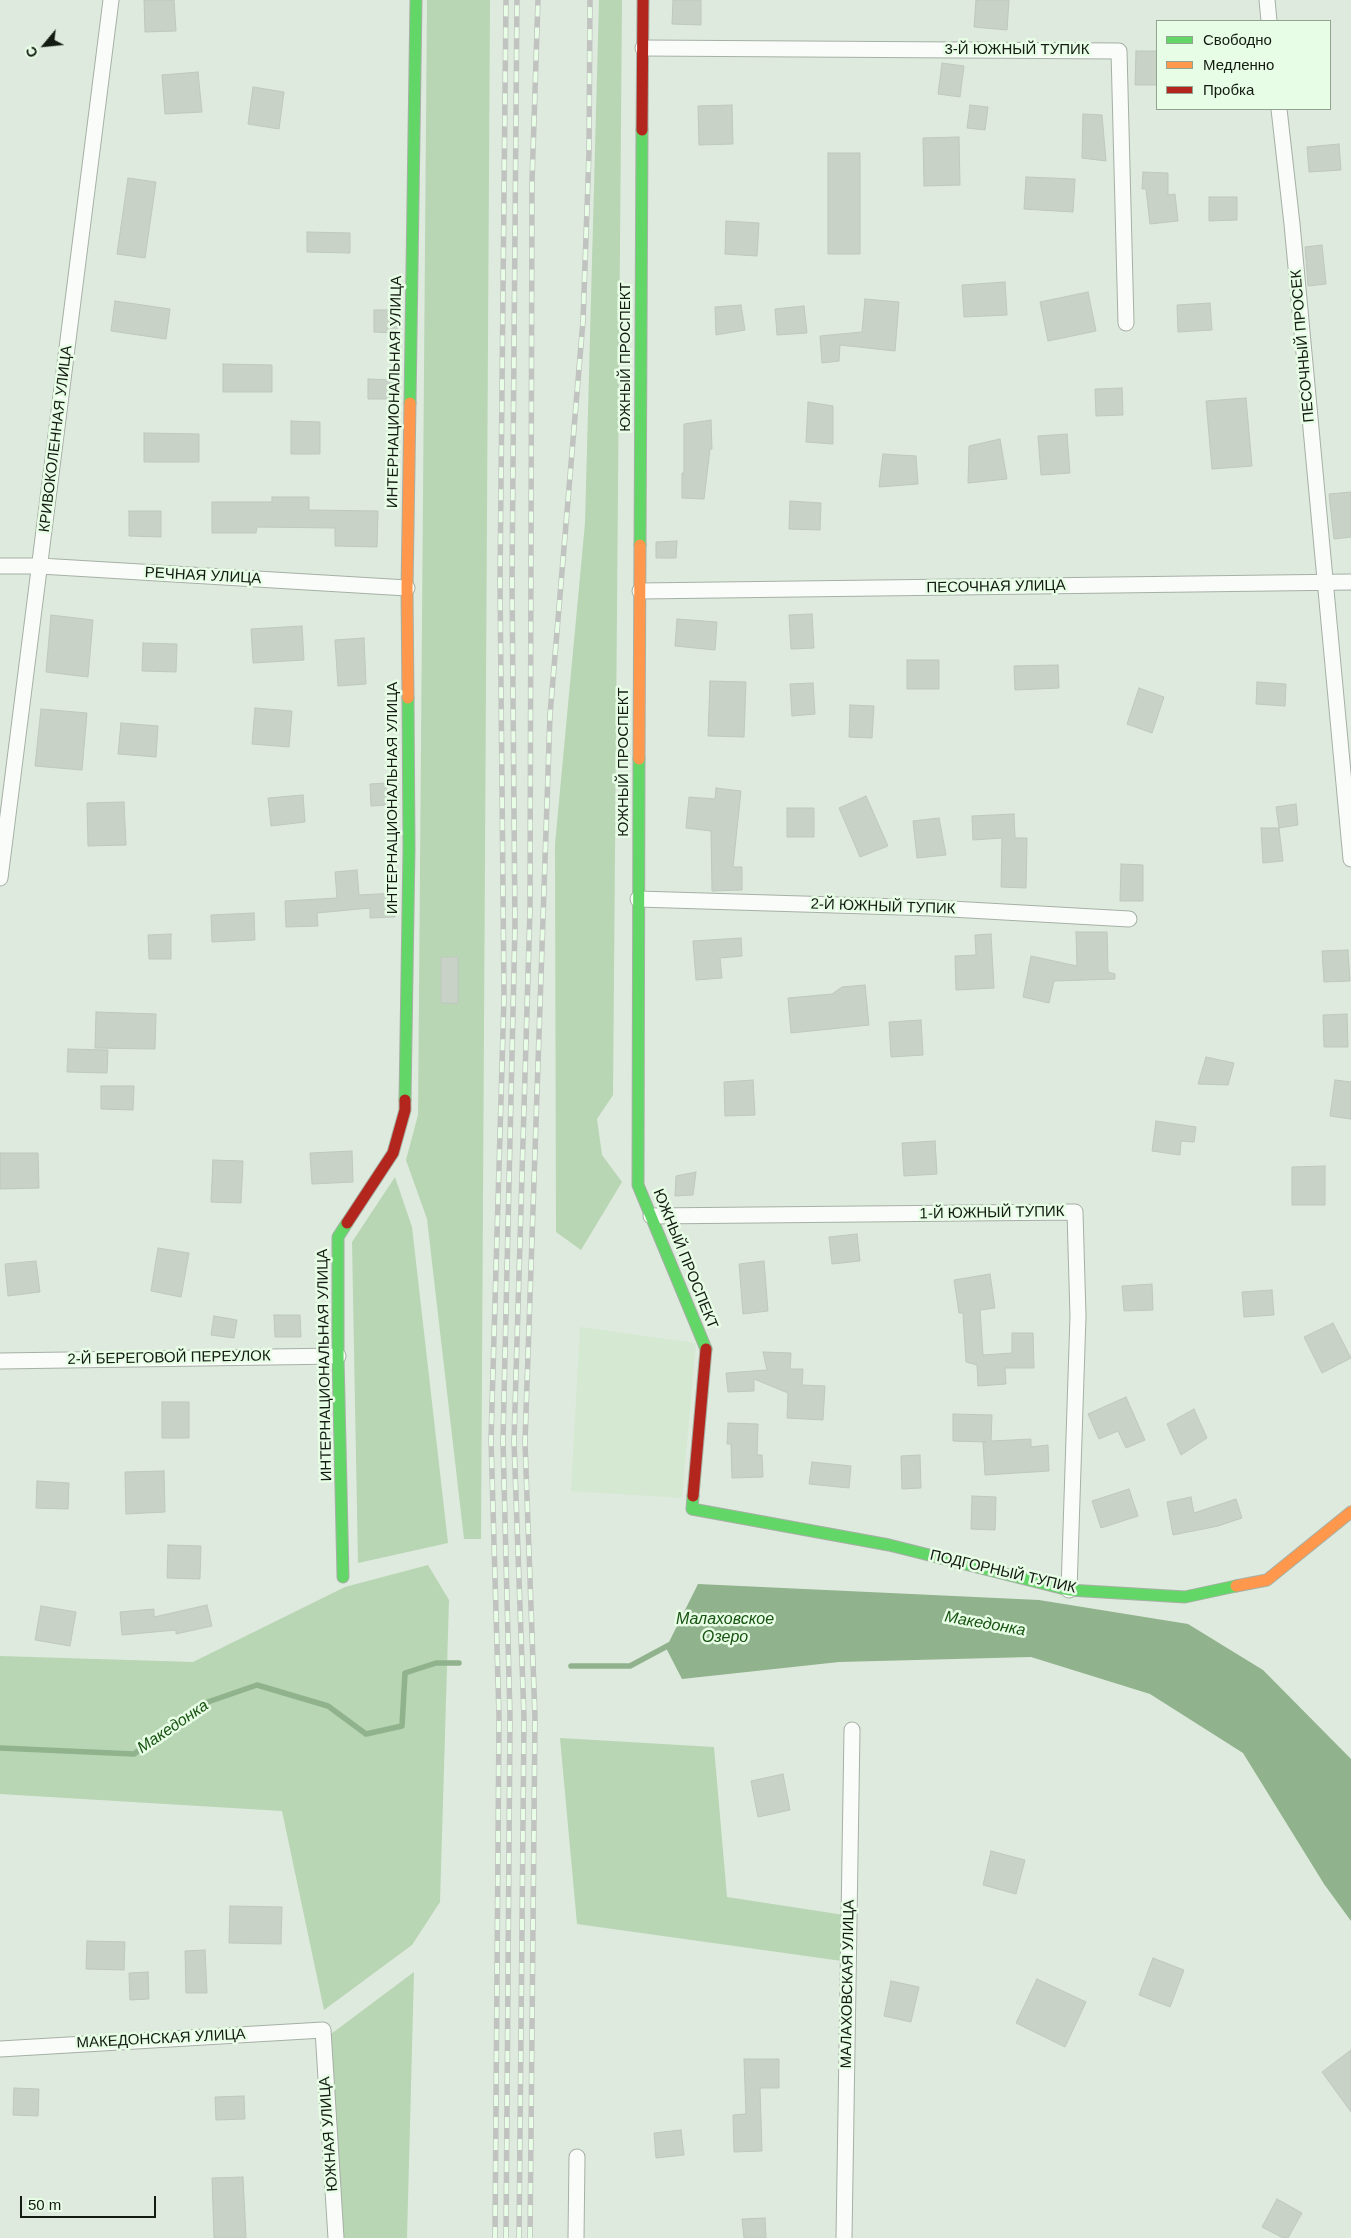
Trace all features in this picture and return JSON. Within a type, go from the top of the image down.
[{"type":"street","name":"КРИВОКОЛЕННАЯ УЛИЦА","points":[[0,878],[111,0]]},
{"type":"street","name":"ИНТЕРНАЦИОНАЛЬНАЯ УЛИЦА","points":[[343,1577],[338,1356],[338,1237],[393,1153],[405,1110],[409,848],[407,588],[416,0]]},
{"type":"street","name":"ЮЖНЫЙ ПРОСПЕКТ","points":[[643,0],[638,1185],[707,1352],[692,1509]]},
{"type":"street","points":[[1267,0],[1269,20]]},
{"type":"street","name":"3-Й ЮЖНЫЙ ТУПИК","points":[[643,48],[1119,51],[1126,323]]},
{"type":"street","name":"ПЕСОЧНЫЙ ПРОСЕК","points":[[1279,110],[1292,224],[1324,584]]},
{"type":"street","name":"РЕЧНАЯ УЛИЦА","points":[[0,566],[40,566],[407,588]]},
{"type":"street","name":"ПЕСОЧНАЯ УЛИЦА","points":[[640,591],[1324,584],[1351,582]]},
{"type":"street","points":[[1324,584],[1351,859]]},
{"type":"street","name":"2-Й ЮЖНЫЙ ТУПИК","points":[[638,900],[933,908],[1129,919]]},
{"type":"street","name":"1-Й ЮЖНЫЙ ТУПИК","points":[[651,1216],[1075,1212],[1078,1316],[1069,1590]]},
{"type":"street","name":"2-Й БЕРЕГОВОЙ ПЕРЕУЛОК","points":[[0,1361],[338,1356]]},
{"type":"street","name":"ПОДГОРНЫЙ ТУПИК","points":[[692,1509],[889,1545],[1069,1590],[1185,1597],[1267,1580],[1351,1512]]},
{"type":"street","name":"МАЛАХОВСКАЯ УЛИЦА","points":[[844,2238],[852,1730]]},
{"type":"street","name":"МАКЕДОНСКАЯ УЛИЦА","points":[[0,2049],[322,2030]]},
{"type":"street","name":"ЮЖНАЯ УЛИЦА","points":[[322,2030],[336,2238]]},
{"type":"street","points":[[576,2238],[577,2157]]},
{"type":"shaded area","points":[[427,0],[490,0],[481,1539],[464,1539],[427,1219],[406,1160],[418,1115]]},
{"type":"shaded area","points":[[599,0],[622,0],[613,1095],[597,1119],[602,1155],[622,1182],[581,1250],[556,1232],[555,844],[585,523]]},
{"type":"shaded area","points":[[395,1177],[412,1227],[448,1543],[358,1563],[352,1242]]},
{"type":"shaded area","points":[[580,1327],[696,1343],[682,1498],[571,1491]]},
{"type":"shaded area","points":[[428,1565],[449,1600],[440,1902],[412,1945],[324,2010],[282,1811],[0,1794],[0,1656],[193,1662],[345,1587]]},
{"type":"shaded area","points":[[560,1738],[714,1747],[727,1897],[844,1915],[842,1961],[577,1924]]},
{"type":"shaded area","points":[[414,1972],[407,2238],[343,2238],[331,2034]]},
{"type":"water","name":"Малаховское Озеро","points":[[698,1584],[1039,1600],[1188,1624],[1263,1670],[1351,1759],[1351,1921],[1324,1884],[1243,1753],[1150,1694],[1031,1657],[839,1662],[682,1679],[666,1648]]},
{"type":"building","points":[[144,0],[174,0],[176,31],[145,32]]},
{"type":"building","points":[[673,0],[701,0],[701,25],[672,24]]},
{"type":"building","points":[[976,0],[1009,0],[1007,30],[974,27]]},
{"type":"building","points":[[1136,51],[1156,51],[1156,85],[1135,85]]},
{"type":"building","points":[[942,63],[964,66],[960,97],[938,94]]},
{"type":"building","points":[[198,72],[202,112],[165,114],[162,75]]},
{"type":"building","points":[[253,87],[284,92],[279,129],[248,124]]},
{"type":"building","points":[[732,105],[733,144],[699,145],[698,106]]},
{"type":"building","points":[[970,105],[988,107],[985,130],[967,128]]},
{"type":"building","points":[[1083,114],[1102,115],[1106,161],[1082,158]]},
{"type":"building","points":[[959,137],[960,185],[924,186],[923,138]]},
{"type":"building","points":[[1339,144],[1341,170],[1309,172],[1307,147]]},
{"type":"building","points":[[828,153],[860,153],[860,254],[828,254]]},
{"type":"building","points":[[1143,172],[1168,173],[1168,195],[1175,194],[1178,221],[1150,224],[1146,189],[1142,189]]},
{"type":"building","points":[[1026,177],[1075,179],[1073,212],[1024,209]]},
{"type":"building","points":[[128,178],[156,182],[145,258],[117,254]]},
{"type":"building","points":[[1209,197],[1237,197],[1237,220],[1209,221]]},
{"type":"building","points":[[726,221],[759,223],[757,256],[725,254]]},
{"type":"building","points":[[307,232],[350,233],[350,253],[307,252]]},
{"type":"building","points":[[1322,245],[1326,284],[1308,286],[1305,247]]},
{"type":"building","points":[[1005,282],[1007,315],[964,317],[962,285]]},
{"type":"building","points":[[1088,292],[1096,331],[1048,341],[1040,302]]},
{"type":"building","points":[[865,299],[899,302],[895,351],[840,345],[839,361],[822,363],[820,336],[862,332]]},
{"type":"building","points":[[115,301],[170,309],[166,339],[111,331]]},
{"type":"building","points":[[1210,303],[1212,330],[1178,332],[1177,305]]},
{"type":"building","points":[[741,305],[745,330],[716,335],[715,307]]},
{"type":"building","points":[[804,306],[807,333],[777,335],[775,309]]},
{"type":"building","points":[[374,310],[398,310],[397,333],[374,332]]},
{"type":"building","points":[[223,364],[272,365],[272,392],[223,392]]},
{"type":"building","points":[[368,379],[398,380],[397,399],[368,399]]},
{"type":"building","points":[[1122,388],[1123,415],[1096,416],[1095,389]]},
{"type":"building","points":[[1246,398],[1252,466],[1212,469],[1206,401]]},
{"type":"building","points":[[808,402],[833,406],[833,444],[806,442]]},
{"type":"building","points":[[711,420],[712,449],[710,449],[704,499],[682,498],[684,424]]},
{"type":"building","points":[[291,421],[320,422],[320,454],[291,454]]},
{"type":"building","points":[[144,433],[199,434],[199,462],[144,462]]},
{"type":"building","points":[[1067,434],[1070,473],[1041,475],[1038,436]]},
{"type":"building","points":[[1000,439],[1007,479],[968,483],[969,446]]},
{"type":"building","points":[[883,454],[916,456],[918,484],[879,487]]},
{"type":"building","points":[[1351,492],[1351,537],[1334,539],[1329,494]]},
{"type":"building","points":[[272,497],[309,497],[309,510],[378,511],[377,547],[335,546],[335,528],[257,527],[256,533],[212,533],[212,502],[272,502]]},
{"type":"building","points":[[790,501],[821,503],[820,530],[789,529]]},
{"type":"building","points":[[129,511],[161,511],[161,537],[129,536]]},
{"type":"building","points":[[677,541],[676,558],[656,558],[656,542]]},
{"type":"building","points":[[812,614],[814,648],[791,649],[789,615]]},
{"type":"building","points":[[51,615],[93,620],[88,677],[46,672]]},
{"type":"building","points":[[677,619],[717,622],[715,650],[675,646]]},
{"type":"building","points":[[302,626],[304,660],[253,663],[251,629]]},
{"type":"building","points":[[364,638],[366,684],[338,686],[335,640]]},
{"type":"building","points":[[143,643],[177,644],[176,672],[142,671]]},
{"type":"building","points":[[907,660],[939,660],[939,689],[907,689]]},
{"type":"building","points":[[1058,665],[1059,688],[1015,690],[1014,666]]},
{"type":"building","points":[[710,681],[746,682],[744,737],[708,736]]},
{"type":"building","points":[[1257,682],[1286,684],[1285,706],[1256,704]]},
{"type":"building","points":[[813,683],[815,714],[792,716],[790,684]]},
{"type":"building","points":[[1139,688],[1164,697],[1152,733],[1127,724]]},
{"type":"building","points":[[850,705],[874,706],[872,738],[849,737]]},
{"type":"building","points":[[255,708],[292,711],[289,747],[252,744]]},
{"type":"building","points":[[41,709],[87,713],[82,770],[35,766]]},
{"type":"building","points":[[121,723],[158,726],[156,757],[118,754]]},
{"type":"building","points":[[386,783],[387,805],[371,806],[370,784]]},
{"type":"building","points":[[716,788],[741,791],[733,867],[742,867],[742,890],[712,891],[711,831],[686,828],[689,797],[715,799]]},
{"type":"building","points":[[303,795],[305,822],[271,826],[268,798]]},
{"type":"building","points":[[866,796],[888,846],[860,857],[839,808]]},
{"type":"building","points":[[124,802],[126,845],[88,846],[87,803]]},
{"type":"building","points":[[1296,804],[1298,825],[1279,828],[1276,807]]},
{"type":"building","points":[[787,808],[814,808],[814,837],[787,837]]},
{"type":"building","points":[[1014,814],[1015,838],[1027,838],[1026,888],[1001,887],[1002,838],[973,840],[972,816]]},
{"type":"building","points":[[939,818],[946,855],[917,858],[913,821]]},
{"type":"building","points":[[1261,828],[1279,828],[1283,861],[1263,863]]},
{"type":"building","points":[[1121,864],[1143,865],[1143,901],[1120,901]]},
{"type":"building","points":[[357,870],[359,895],[396,893],[395,917],[370,918],[370,908],[317,913],[318,926],[286,927],[285,901],[337,898],[335,872]]},
{"type":"building","points":[[254,913],[255,940],[212,942],[211,915]]},
{"type":"building","points":[[1076,932],[1107,932],[1108,972],[1115,974],[1115,979],[1054,981],[1049,1003],[1023,997],[1031,956],[1077,966]]},
{"type":"building","points":[[171,934],[171,959],[149,959],[148,935]]},
{"type":"building","points":[[991,934],[994,988],[956,990],[955,956],[976,955],[975,935]]},
{"type":"building","points":[[741,938],[742,956],[720,958],[722,978],[696,980],[693,941]]},
{"type":"building","points":[[1348,950],[1350,981],[1324,982],[1322,951]]},
{"type":"building","points":[[441,957],[458,957],[458,1003],[441,1003]]},
{"type":"building","points":[[865,985],[869,1025],[791,1033],[788,998],[832,994],[842,987]]},
{"type":"building","points":[[96,1012],[156,1014],[155,1049],[95,1048]]},
{"type":"building","points":[[1347,1014],[1348,1047],[1324,1047],[1323,1015]]},
{"type":"building","points":[[921,1020],[923,1055],[891,1057],[889,1022]]},
{"type":"building","points":[[68,1049],[108,1050],[107,1073],[67,1072]]},
{"type":"building","points":[[1206,1057],[1234,1063],[1228,1085],[1198,1084]]},
{"type":"building","points":[[753,1080],[755,1115],[725,1116],[724,1082]]},
{"type":"building","points":[[1335,1080],[1351,1082],[1351,1119],[1330,1116]]},
{"type":"building","points":[[101,1086],[134,1086],[133,1110],[101,1109]]},
{"type":"building","points":[[1156,1121],[1196,1127],[1194,1142],[1181,1141],[1180,1155],[1152,1151]]},
{"type":"building","points":[[935,1141],[937,1174],[904,1176],[902,1143]]},
{"type":"building","points":[[352,1151],[353,1182],[312,1184],[310,1153]]},
{"type":"building","points":[[0,1153],[38,1153],[39,1188],[0,1189]]},
{"type":"building","points":[[213,1160],[243,1161],[241,1203],[211,1202]]},
{"type":"building","points":[[1325,1166],[1325,1205],[1292,1205],[1292,1167]]},
{"type":"building","points":[[696,1172],[693,1195],[675,1196],[676,1176]]},
{"type":"building","points":[[857,1234],[860,1261],[832,1264],[829,1237]]},
{"type":"building","points":[[158,1248],[189,1253],[181,1297],[151,1291]]},
{"type":"building","points":[[36,1261],[40,1292],[8,1296],[5,1264]]},
{"type":"building","points":[[764,1261],[768,1311],[743,1314],[739,1264]]},
{"type":"building","points":[[990,1274],[995,1308],[980,1310],[983,1355],[1012,1353],[1012,1333],[1033,1333],[1034,1368],[1005,1368],[1006,1384],[978,1386],[977,1365],[966,1362],[963,1313],[959,1313],[954,1280]]},
{"type":"building","points":[[1152,1284],[1153,1310],[1124,1311],[1122,1286]]},
{"type":"building","points":[[1272,1290],[1274,1315],[1244,1317],[1242,1292]]},
{"type":"building","points":[[274,1315],[300,1315],[301,1337],[275,1337]]},
{"type":"building","points":[[214,1316],[237,1320],[234,1338],[211,1335]]},
{"type":"building","points":[[1333,1323],[1351,1358],[1322,1373],[1304,1337]]},
{"type":"building","points":[[763,1352],[791,1353],[790,1369],[803,1369],[802,1385],[825,1386],[823,1420],[787,1418],[788,1393],[754,1379],[754,1391],[728,1392],[726,1373],[767,1370]]},
{"type":"building","points":[[1126,1397],[1145,1440],[1126,1448],[1118,1431],[1099,1439],[1088,1414]]},
{"type":"building","points":[[162,1402],[189,1402],[189,1438],[162,1438]]},
{"type":"building","points":[[1194,1409],[1207,1438],[1181,1455],[1167,1424]]},
{"type":"building","points":[[953,1414],[992,1415],[991,1441],[1031,1439],[1031,1447],[1048,1445],[1049,1471],[985,1475],[983,1442],[986,1442],[953,1441]]},
{"type":"building","points":[[728,1423],[758,1424],[757,1455],[762,1455],[763,1477],[732,1478],[731,1444],[727,1444]]},
{"type":"building","points":[[920,1455],[921,1488],[902,1489],[901,1456]]},
{"type":"building","points":[[812,1462],[851,1466],[849,1488],[809,1484]]},
{"type":"building","points":[[164,1471],[165,1512],[126,1514],[125,1472]]},
{"type":"building","points":[[37,1481],[69,1483],[68,1509],[36,1508]]},
{"type":"building","points":[[1129,1489],[1138,1516],[1101,1528],[1092,1501]]},
{"type":"building","points":[[972,1496],[996,1497],[995,1530],[971,1529]]},
{"type":"building","points":[[1191,1497],[1194,1513],[1236,1499],[1242,1518],[1218,1526],[1173,1535],[1167,1502]]},
{"type":"building","points":[[168,1545],[201,1546],[200,1579],[167,1578]]},
{"type":"building","points":[[207,1605],[212,1626],[176,1634],[176,1630],[122,1635],[120,1612],[154,1609],[154,1617]]},
{"type":"building","points":[[41,1606],[76,1612],[70,1646],[35,1640]]},
{"type":"building","points":[[783,1774],[790,1810],[758,1817],[751,1781]]},
{"type":"building","points":[[991,1851],[1025,1860],[1016,1894],[983,1885]]},
{"type":"building","points":[[230,1906],[282,1907],[281,1944],[229,1943]]},
{"type":"building","points":[[87,1941],[125,1942],[124,1970],[86,1969]]},
{"type":"building","points":[[205,1950],[207,1993],[186,1993],[185,1951]]},
{"type":"building","points":[[1153,1958],[1184,1970],[1170,2007],[1139,1995]]},
{"type":"building","points":[[148,1972],[149,1999],[130,2000],[129,1973]]},
{"type":"building","points":[[1037,1979],[1086,2002],[1065,2047],[1016,2023]]},
{"type":"building","points":[[891,1981],[919,1987],[911,2022],[884,2016]]},
{"type":"building","points":[[1351,2050],[1351,2112],[1322,2072]]},
{"type":"building","points":[[744,2059],[779,2059],[779,2088],[760,2088],[762,2151],[734,2152],[733,2115],[746,2114]]},
{"type":"building","points":[[14,2088],[39,2089],[38,2116],[13,2115]]},
{"type":"building","points":[[244,2096],[245,2119],[216,2120],[215,2097]]},
{"type":"building","points":[[681,2130],[684,2155],[656,2158],[654,2133]]},
{"type":"building","points":[[243,2177],[246,2238],[214,2238],[212,2178]]},
{"type":"building","points":[[1277,2199],[1302,2213],[1288,2238],[1283,2238],[1262,2227]]},
{"type":"building","points":[[765,2218],[766,2238],[744,2238],[742,2219]]},
{"type":"waterway","name":"Македонка","points":[[571,1666],[630,1666],[671,1644]]},
{"type":"waterway","name":"Македонка","points":[[0,1748],[134,1754],[202,1704],[257,1685],[328,1706],[366,1734],[402,1726],[405,1673],[436,1663],[459,1663]]},
{"type":"railway","points":[[495,2238],[499,1716],[491,1439],[504,997],[500,581],[506,0]]},
{"type":"railway","points":[[506,2238],[510,1717],[503,1441],[515,926],[512,581],[517,0]]},
{"type":"railway","points":[[519,2238],[524,1718],[514,1441],[530,909],[532,182],[538,0]]},
{"type":"railway","points":[[530,2238],[535,1717],[525,1442],[550,715],[583,321],[589,153],[590,0]]},
{"type":"traffic: fast","points":[[410,403],[416,0]]},
{"type":"traffic: fast","points":[[640,545],[642,130]]},
{"type":"traffic: fast","points":[[405,1100],[409,848],[408,698]]},
{"type":"traffic: fast","points":[[639,759],[638,1185],[706,1349]]},
{"type":"traffic: fast","points":[[343,1577],[338,1356],[338,1237],[347,1223]]},
{"type":"traffic: fast","points":[[693,1496],[692,1509],[889,1545],[1069,1590],[1185,1597],[1236,1586]]},
{"type":"traffic: slow","points":[[408,698],[407,588],[410,403]]},
{"type":"traffic: slow","points":[[639,759],[640,545]]},
{"type":"traffic: slow","points":[[1236,1586],[1267,1580],[1351,1512]]},
{"type":"traffic: jam","points":[[642,130],[643,0]]},
{"type":"traffic: jam","points":[[347,1223],[393,1153],[405,1110],[405,1100]]},
{"type":"traffic: jam","points":[[693,1496],[706,1349]]}]
